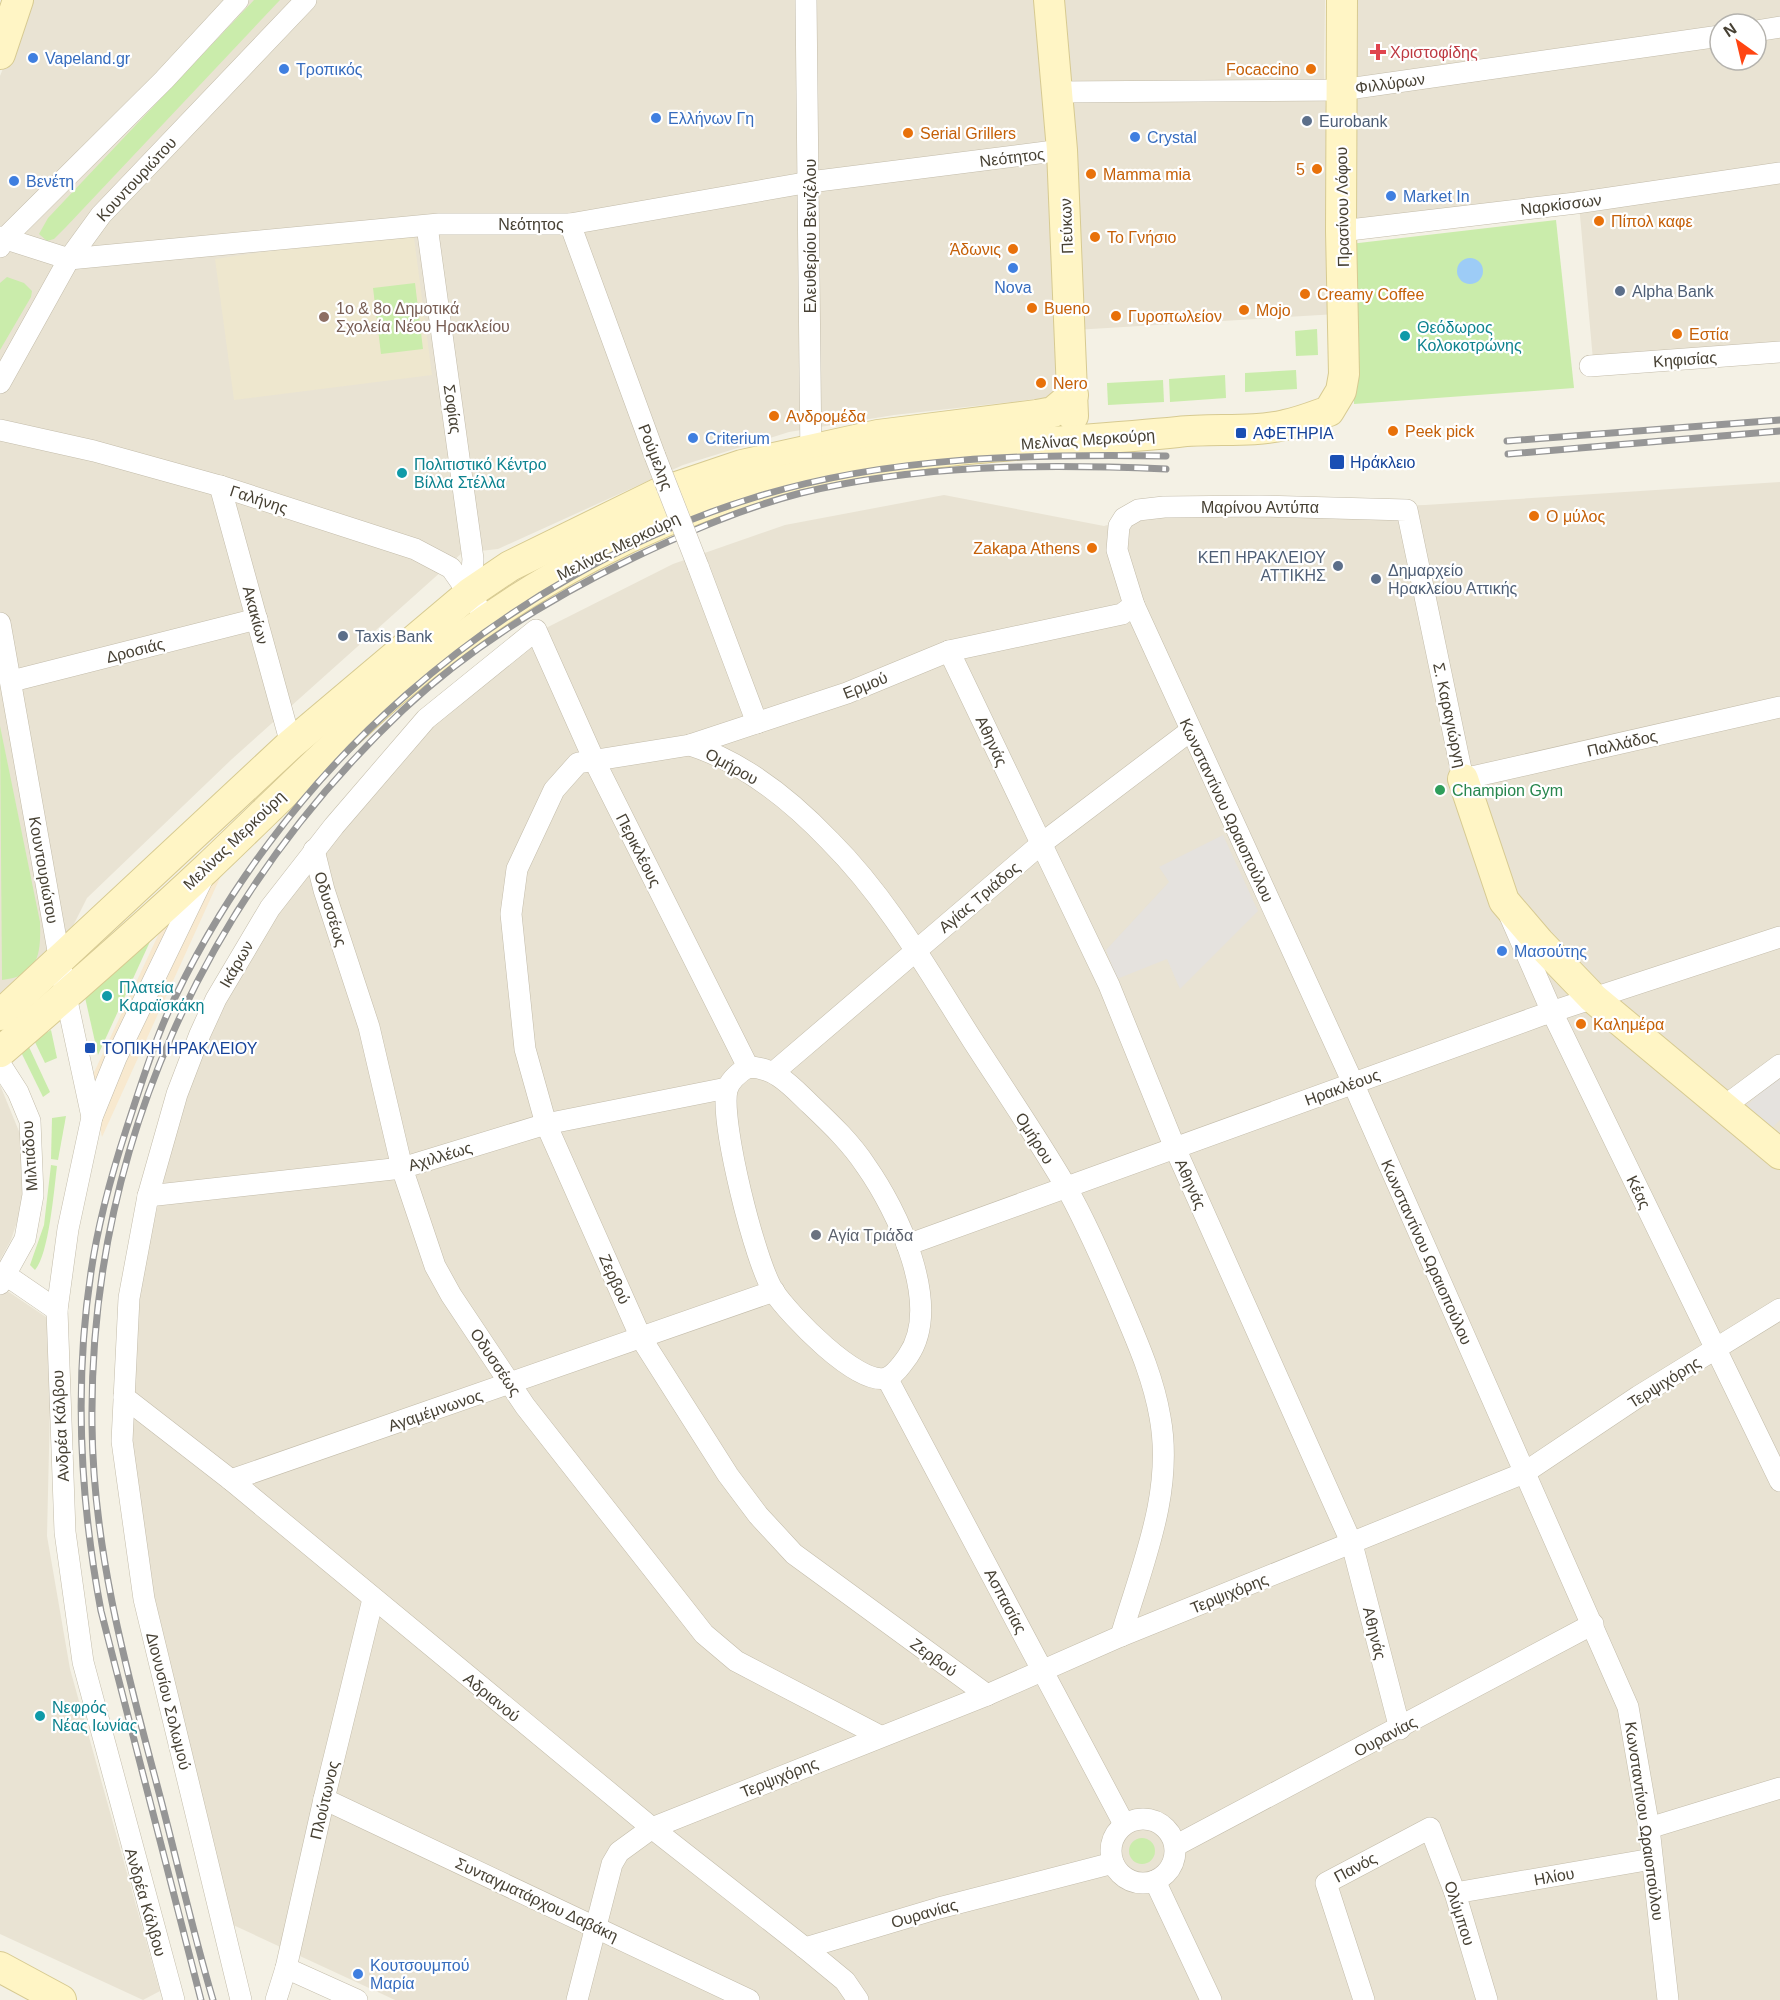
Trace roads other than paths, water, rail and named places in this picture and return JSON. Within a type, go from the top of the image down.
[{"type":"street","points":[[0,54],[18,0]]},
{"type":"street","points":[[2,241],[165,80],[238,0]]},
{"type":"street","name":"Κουντουριώτου","points":[[0,383],[69,259],[101,215],[306,0]]},
{"type":"street","name":"Ελευθερίου Βενιζέλου","points":[[806,0],[810,182],[811,460]]},
{"type":"street","name":"Πεύκων","points":[[1049,0],[1062,150],[1074,424],[1079,438],[1092,441]]},
{"type":"street","name":"Πρασίνου Λόφου","points":[[1329,411],[1341,391],[1344,374],[1341,231],[1342,0]]},
{"type":"street","name":"Φιλλύρων","points":[[1058,92],[1341,90],[1708,38]]},
{"type":"street","name":"Νεότητος","points":[[2,241],[69,259],[427,225],[570,224],[810,182],[1062,150]]},
{"type":"street","name":"Ναρκίσσων","points":[[1341,231],[1576,203],[1780,173]]},
{"type":"street","name":"Ρούμελης","points":[[570,224],[655,456],[758,723]]},
{"type":"street","name":"Σοφίας","points":[[427,225],[473,559],[470,593]]},
{"type":"street","name":"Κηφισίας","points":[[1590,366],[1780,352]]},
{"type":"street","name":"Μελίνας Μερκούρη","points":[[0,1052],[66,996],[208,867],[291,785],[393,692],[486,622],[555,575],[615,544],[811,460],[878,435],[1045,414],[1061,408],[1073,395]]},
{"type":"street","name":"Μελίνας Μερκούρη","points":[[0,1015],[291,744],[470,593],[510,566],[659,493],[742,465],[811,460],[877,459],[943,450],[1283,426],[1329,411]]},
{"type":"street","name":"Γαλήνης","points":[[0,430],[83,448],[220,486],[415,549],[450,568],[470,593],[486,622]]},
{"type":"street","name":"Ακακίων","points":[[220,486],[291,744]]},
{"type":"street","name":"Μαρίνου Αντύπα","points":[[1119,526],[1124,518],[1150,507],[1259,506],[1407,510]]},
{"type":"street","name":"Σ. Καραγιώργη","points":[[1407,510],[1464,779],[1504,901],[1593,998],[1722,1108],[1780,1154]]},
{"type":"street","name":"Κωνσταντίνου Ωραιοπούλου","points":[[1119,526],[1117,550],[1134,605],[1353,1083],[1628,1707],[1648,1828],[1668,2000]]},
{"type":"street","name":"Ερμού","points":[[594,760],[690,745],[848,693],[949,651],[1122,614],[1134,605]]},
{"type":"street","name":"Δροσιάς","points":[[12,681],[257,619]]},
{"type":"street","name":"Κουντουριώτου","points":[[0,622],[59,961],[92,1117]]},
{"type":"street","name":"Περικλέους","points":[[536,630],[594,760],[748,1066]]},
{"type":"street","name":"Ικάρων","points":[[124,1397],[129,1298],[148,1196],[177,1094],[216,999],[270,908],[314,850],[426,719],[536,630]]},
{"type":"street","name":"Αθηνάς","points":[[949,651],[1109,985],[1175,1148],[1352,1544],[1400,1729]]},
{"type":"street","name":"Παλλάδος","points":[[1464,779],[1780,707]]},
{"type":"street","name":"Αγίας Τριάδος","points":[[774,1072],[1041,844],[1190,731]]},
{"type":"street","name":"Ομήρου","points":[[690,745],[715,753],[768,786],[829,839],[864,877],[916,950],[1066,1187],[1135,1336],[1153,1381],[1161,1420],[1163,1471],[1157,1517],[1121,1636]]},
{"type":"street","name":"Ζερβού","points":[[594,760],[578,763],[554,790],[517,869],[511,914],[525,1049],[546,1124],[641,1338],[728,1475],[758,1515],[794,1554],[987,1695]]},
{"type":"street","name":"Οδυσσέως","points":[[314,850],[324,890],[369,1027],[402,1168],[435,1266],[451,1295],[510,1384],[696,1624],[719,1648],[736,1661],[880,1736]]},
{"type":"street","name":"Ανδρέα Κάλβου","points":[[174,2000],[131,1848],[83,1662],[65,1532],[57,1310],[68,1229],[92,1117],[116,1058],[208,867]]},
{"type":"street","name":"Κέας","points":[[1504,901],[1521,946],[1551,1012],[1780,1481]]},
{"type":"street","name":"Ηρακλέους","points":[[907,1245],[1551,1012],[1780,937]]},
{"type":"street","name":"Μιλτιάδου","points":[[0,1064],[18,1092],[30,1121],[33,1157],[33,1195],[25,1239],[3,1280]]},
{"type":"street","points":[[1722,1108],[1780,1065]]},
{"type":"street","points":[[748,1066],[762,1067],[774,1072],[833,1126],[865,1163],[881,1188],[907,1245],[922,1302],[920,1329],[912,1351],[902,1365],[887,1378],[876,1378],[858,1372],[830,1353],[774,1292],[746,1212],[725,1110],[727,1088],[748,1066]]},
{"type":"street","name":"Αχιλλέως","points":[[148,1196],[402,1168],[546,1124],[727,1088]]},
{"type":"street","points":[[3,1280],[57,1310]]},
{"type":"street","name":"Αγαμέμνωνος","points":[[231,1480],[774,1292]]},
{"type":"street","name":"Τερψιχόρης","points":[[577,2000],[612,1864],[619,1852],[652,1828],[987,1695],[1121,1636],[1524,1473],[1780,1309]]},
{"type":"street","name":"Ασπασίας","points":[[887,1378],[1124,1824]]},
{"type":"street","name":"Αδριανού","points":[[124,1397],[231,1480],[372,1599],[652,1828],[805,1948],[845,1981],[858,2000]]},
{"type":"street","name":"Διονυσίου Σολωμού","points":[[124,1397],[122,1441],[144,1599],[241,2000]]},
{"type":"street","name":"Πλούτωνος","points":[[276,2000],[286,1968],[372,1599]]},
{"type":"street","name":"Ουρανίας","points":[[1175,1846],[1400,1729],[1593,1624]]},
{"type":"street","points":[[1648,1828],[1780,1788]]},
{"type":"street","name":"Συνταγματάρχου Δαβάκη","points":[[324,1799],[750,2000]]},
{"type":"street","points":[[1136,1819],[1156,1821],[1171,1833],[1175,1846],[1171,1867],[1155,1881],[1142,1883],[1130,1880],[1120,1874],[1113,1863],[1111,1849],[1115,1835],[1124,1824],[1136,1819]]},
{"type":"street","name":"Ολύμπου","points":[[1430,1828],[1455,1893],[1487,2000]]},
{"type":"street","name":"Πανός","points":[[1364,2000],[1326,1883],[1430,1828]]},
{"type":"street","name":"Ηλίου","points":[[1455,1893],[1652,1859]]},
{"type":"street","name":"Ουρανίας","points":[[805,1948],[939,1908],[1113,1863]]},
{"type":"street","points":[[1155,1881],[1211,2000]]},
{"type":"street","points":[[0,1967],[61,2000]]},
{"type":"street","points":[[286,1968],[357,2000]]},
{"type":"water","points":[[1470,258],[1479,262],[1483,271],[1479,280],[1470,284],[1461,280],[1457,271],[1461,262]]},
{"type":"railway","points":[[1507,441],[1780,420]]},
{"type":"railway","points":[[1508,454],[1780,431]]},
{"type":"railway","points":[[201,2000],[101,1611],[88,1527],[81,1399],[82,1357],[91,1272],[110,1182],[160,1031],[212,928],[268,844],[333,766],[406,695],[486,631],[572,577],[662,532],[756,497],[806,483],[908,465],[1011,457],[1166,456]]},
{"type":"railway","points":[[213,2000],[133,1695],[113,1606],[98,1516],[92,1424],[96,1322],[111,1223],[137,1127],[172,1034],[217,946],[270,862],[333,783],[403,710],[484,644],[543,606],[604,572],[737,513],[779,499],[846,483],[891,476],[982,468],[1166,469]]},
{"type":"place","name":"Χριστοφίδης","points":[[1378,52]]},
{"type":"place","name":"Vapeland.gr","points":[[33,58]]},
{"type":"place","name":"Τροπικός","points":[[284,69]]},
{"type":"place","name":"Focaccino","points":[[1311,69]]},
{"type":"place","name":"Ελλήνων Γη","points":[[656,118]]},
{"type":"place","name":"Eurobank","points":[[1307,121]]},
{"type":"place","name":"Serial Grillers","points":[[908,133]]},
{"type":"place","name":"Crystal","points":[[1135,137]]},
{"type":"place","name":"5","points":[[1317,169]]},
{"type":"place","name":"Mamma mia","points":[[1091,174]]},
{"type":"place","name":"Βενέτη","points":[[14,181]]},
{"type":"place","name":"Market In","points":[[1391,196]]},
{"type":"place","name":"Πίπολ καφε","points":[[1599,221]]},
{"type":"place","name":"Το Γνήσιο","points":[[1095,237]]},
{"type":"place","name":"Άδωνις","points":[[1013,249]]},
{"type":"place","name":"Nova","points":[[1013,268]]},
{"type":"place","name":"Alpha Bank","points":[[1620,291]]},
{"type":"place","name":"Creamy Coffee","points":[[1305,294]]},
{"type":"place","name":"Bueno","points":[[1032,308]]},
{"type":"place","name":"Mojo","points":[[1244,310]]},
{"type":"place","name":"Γυροπωλείον","points":[[1116,316]]},
{"type":"place","name":"1ο & 8ο Δημοτικά Σχολεία Νέου Ηρακλείου","points":[[324,317]]},
{"type":"place","name":"Εστία","points":[[1677,334]]},
{"type":"place","name":"Θεόδωρος Κολοκοτρώνης","points":[[1405,336]]},
{"type":"place","name":"Nero","points":[[1041,383]]},
{"type":"place","name":"Ανδρομέδα","points":[[774,416]]},
{"type":"place","name":"Peek pick","points":[[1393,431]]},
{"type":"place","name":"ΑΦΕΤΗΡΙΑ","points":[[1241,433]]},
{"type":"place","name":"Criterium","points":[[693,438]]},
{"type":"place","name":"Ηράκλειο","points":[[1337,462]]},
{"type":"place","name":"Πολιτιστικό Κέντρο Βίλλα Στέλλα","points":[[402,473]]},
{"type":"place","name":"Ο μύλος","points":[[1534,516]]},
{"type":"place","name":"Zakapa Athens","points":[[1092,548]]},
{"type":"place","name":"ΚΕΠ ΗΡΑΚΛΕΙΟΥ ΑΤΤΙΚΗΣ","points":[[1338,566]]},
{"type":"place","name":"Δημαρχείο Ηρακλείου Αττικής","points":[[1376,579]]},
{"type":"place","name":"Taxis Bank","points":[[343,636]]},
{"type":"place","name":"Champion Gym","points":[[1440,790]]},
{"type":"place","name":"Μασούτης","points":[[1502,951]]},
{"type":"place","name":"Πλατεία Καραϊσκάκη","points":[[107,996]]},
{"type":"place","name":"Καλημέρα","points":[[1581,1024]]},
{"type":"place","name":"ΤΟΠΙΚΗ ΗΡΑΚΛΕΙΟΥ","points":[[90,1048]]},
{"type":"place","name":"Αγία Τριάδα","points":[[816,1235]]},
{"type":"place","name":"Νεφρός Νέας Ιωνίας","points":[[40,1716]]},
{"type":"place","name":"Κουτσουμπού Μαρία","points":[[358,1974]]}]
